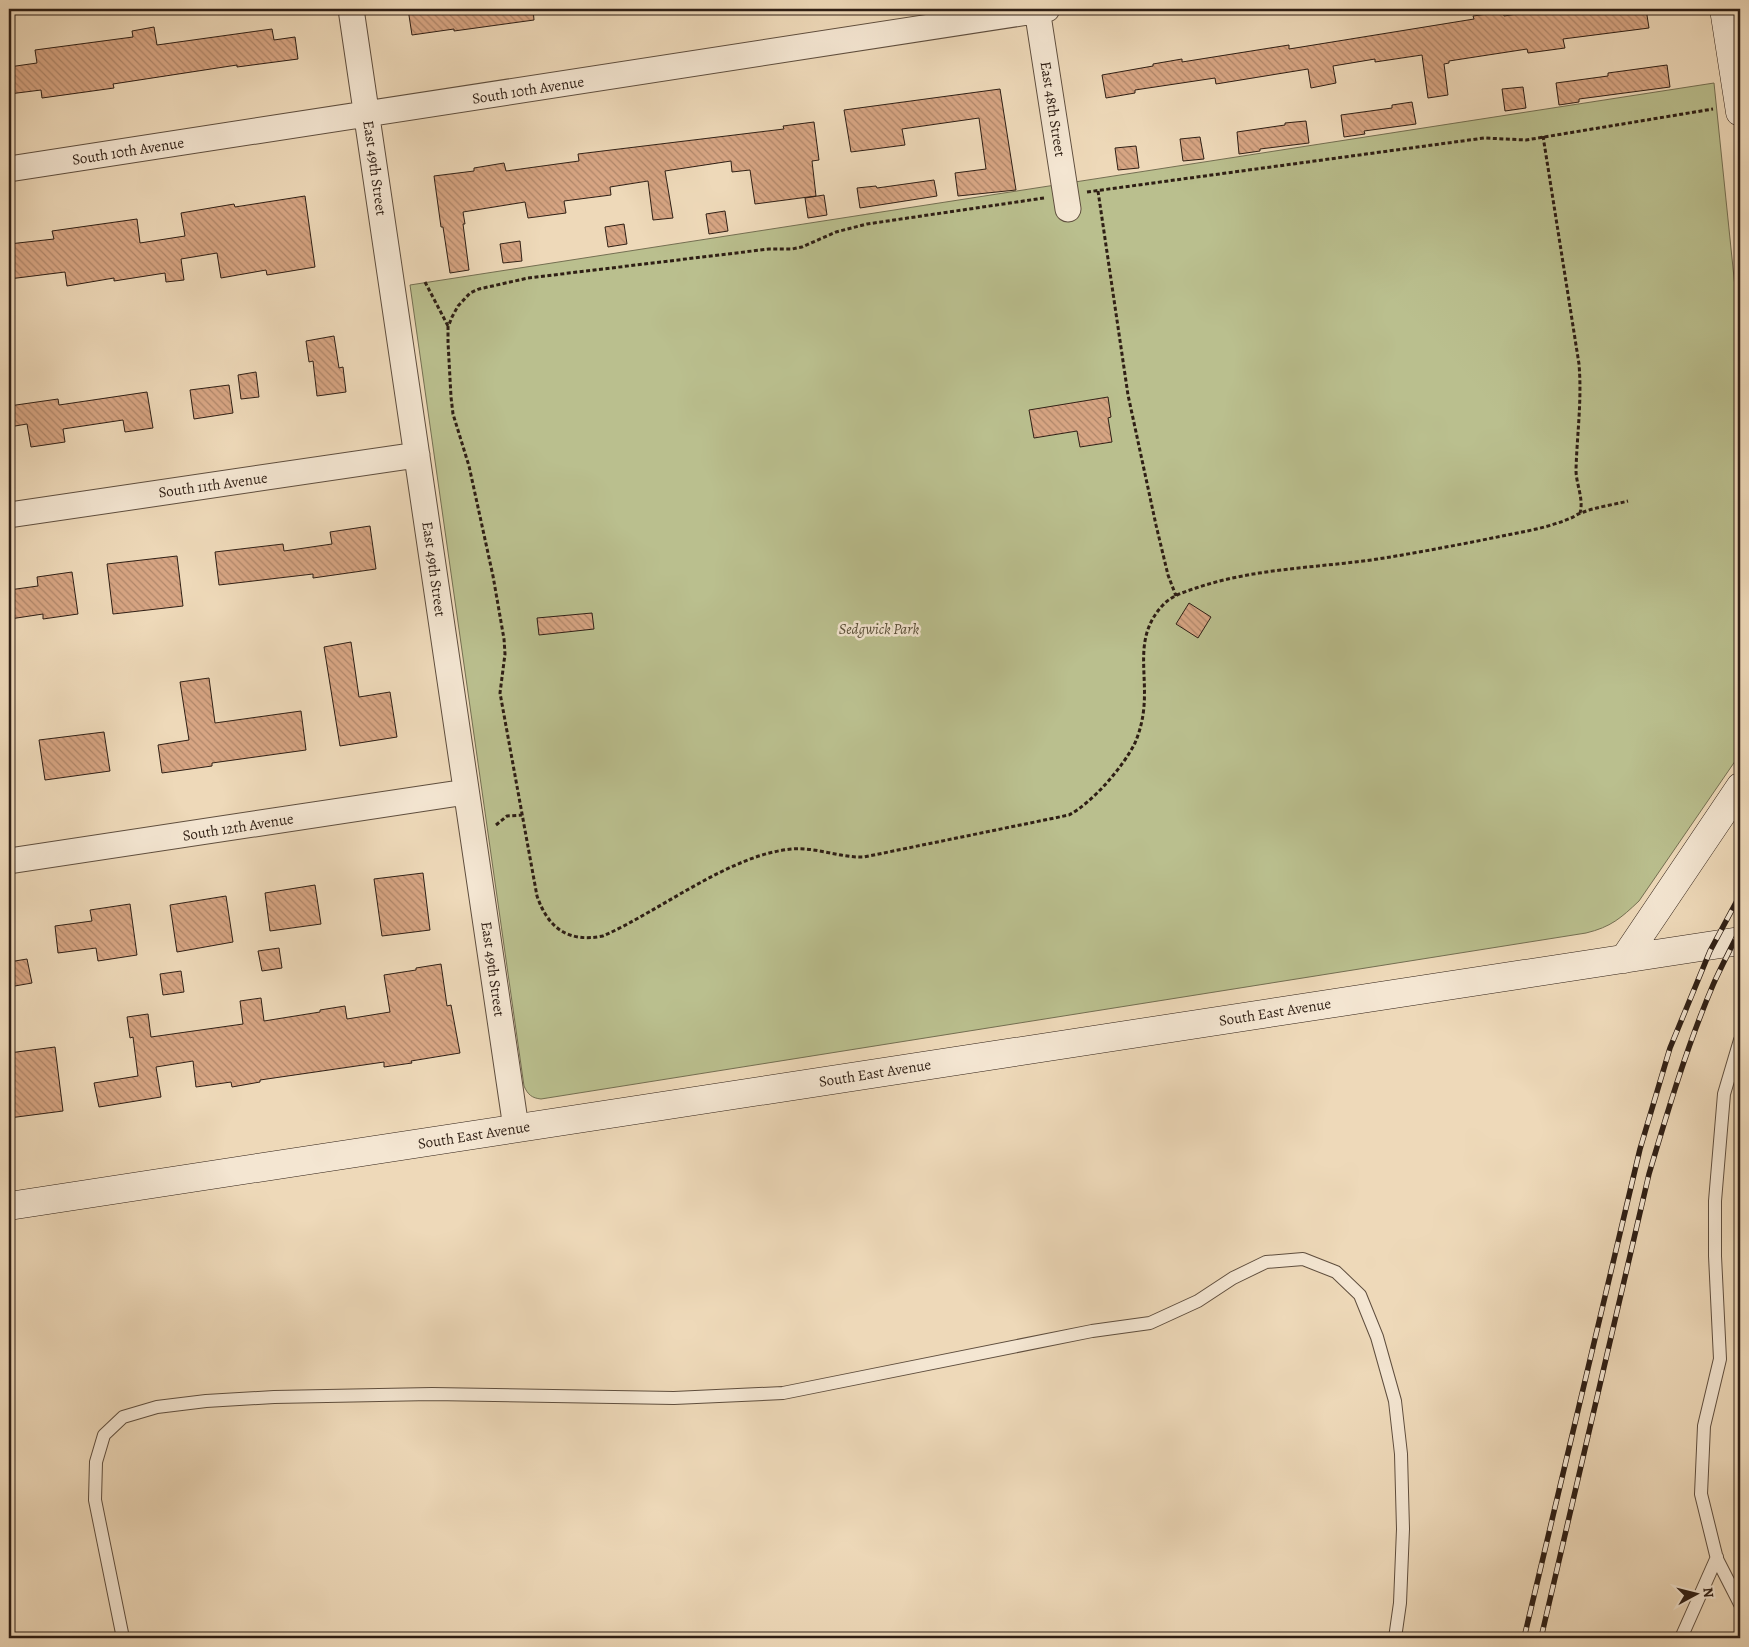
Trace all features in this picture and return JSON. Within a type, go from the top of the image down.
[{"type":"main road","points":[[1724,9],[1740,112]]},
{"type":"main road","points":[[1624,959],[1740,787]]},
{"type":"main road","name":"South East Avenue","points":[[9,1206],[1740,941]]},
{"type":"street","name":"East 49th Street","points":[[351,9],[516,1128]]},
{"type":"street","name":"South 10th Avenue","points":[[9,169],[1041,9]]},
{"type":"street","name":"East 48th Street","points":[[1041,9],[1067,202]]},
{"type":"street","name":"South 11th Avenue","points":[[9,515],[417,455]]},
{"type":"street","name":"South 12th Avenue","points":[[9,861],[466,792]]},
{"type":"lane","points":[[1740,1040],[1724,1094],[1714,1200],[1720,1358],[1704,1426],[1702,1494],[1717,1557],[1740,1604]]},
{"type":"lane","points":[[123,1638],[95,1500],[96,1462],[104,1435],[123,1417],[157,1407],[206,1401],[274,1397],[432,1394],[674,1398],[783,1393],[1092,1331],[1150,1323],[1198,1301],[1233,1278],[1266,1262],[1303,1259],[1336,1272],[1360,1295],[1377,1337],[1395,1401],[1401,1454],[1403,1529],[1400,1604],[1395,1638]]},
{"type":"lane","points":[[1680,1638],[1717,1557]]},
{"type":"path","points":[[448,327],[458,306],[470,293],[528,278],[769,249],[792,249],[810,244],[836,232],[867,224],[1004,202],[1067,202],[1098,191],[1472,139],[1517,140],[1713,109]]},
{"type":"path","points":[[1542,136],[1579,364],[1581,394],[1576,471],[1582,503],[1580,513]]},
{"type":"path","points":[[1098,191],[1128,395],[1156,525],[1168,575],[1176,596]]},
{"type":"path","points":[[425,282],[448,327],[453,414],[469,466],[493,576],[504,639],[505,654],[500,693],[537,896],[548,919],[557,928],[568,934],[585,938],[603,936],[723,872],[762,855],[780,850],[810,849],[855,858],[864,857],[1062,817],[1078,811],[1109,779],[1134,743],[1143,717],[1143,650],[1145,638],[1157,612],[1164,603],[1176,596],[1211,583],[1268,571],[1377,559],[1527,531],[1553,525],[1580,513],[1628,501]]},
{"type":"green space","name":"Sedgwick Park","points":[[1714,83],[1740,336],[1740,754],[1639,901],[1627,912],[1609,925],[1586,933],[541,1099],[529,1094],[524,1086],[410,285]]},
{"type":"building","points":[[408,9],[533,9],[534,20],[412,35]]},
{"type":"building","points":[[1551,9],[1646,9],[1649,28],[1563,39],[1565,48],[1528,53],[1527,49],[1449,61],[1449,63],[1444,64],[1448,95],[1428,98],[1422,55],[1375,62],[1375,59],[1333,66],[1336,83],[1311,88],[1308,69],[1216,84],[1215,78],[1135,90],[1135,93],[1106,98],[1102,75],[1182,59],[1182,62],[1289,45],[1289,49],[1474,19],[1473,16],[1503,12],[1504,16]]},
{"type":"building","points":[[154,27],[157,45],[272,29],[274,40],[295,37],[298,59],[237,67],[237,65],[113,84],[114,88],[42,98],[41,90],[9,94],[9,67],[37,63],[35,50],[133,37],[132,31]]},
{"type":"building","points":[[1667,65],[1670,87],[1579,99],[1579,102],[1559,105],[1556,83],[1608,76],[1608,73]]},
{"type":"building","points":[[1523,87],[1526,108],[1505,111],[1502,89]]},
{"type":"building","points":[[1000,89],[1016,190],[958,196],[955,173],[986,169],[979,118],[902,129],[905,145],[851,152],[844,110]]},
{"type":"building","points":[[1412,102],[1416,124],[1364,131],[1365,134],[1344,137],[1341,115],[1392,108],[1392,105]]},
{"type":"building","points":[[1306,121],[1309,143],[1260,149],[1260,151],[1239,154],[1237,132]]},
{"type":"building","points":[[814,122],[819,160],[812,161],[816,196],[755,204],[750,170],[732,172],[731,161],[665,171],[673,218],[653,220],[648,181],[610,187],[611,195],[564,201],[566,213],[528,218],[525,202],[463,212],[469,270],[450,273],[434,176],[474,171],[474,168],[504,163],[506,171],[579,161],[578,154],[784,129],[783,126]]},
{"type":"building","points":[[1200,137],[1204,159],[1183,161],[1180,139]]},
{"type":"building","points":[[1136,146],[1139,168],[1118,170],[1115,148]]},
{"type":"building","points":[[934,180],[937,196],[860,208],[857,188],[876,186],[877,188]]},
{"type":"building","points":[[824,195],[827,215],[808,218],[805,198]]},
{"type":"building","points":[[305,196],[315,267],[267,275],[266,270],[221,278],[217,253],[181,259],[184,280],[166,282],[165,273],[114,281],[114,278],[67,286],[65,272],[9,279],[9,244],[54,239],[52,231],[137,219],[140,243],[185,236],[181,213],[234,204],[235,207]]},
{"type":"building","points":[[725,211],[728,231],[709,234],[706,214]]},
{"type":"building","points":[[624,224],[627,244],[608,247],[605,227]]},
{"type":"building","points":[[520,241],[522,261],[503,263],[500,244]]},
{"type":"building","points":[[334,336],[339,368],[343,367],[346,392],[317,396],[313,361],[309,362],[306,341]]},
{"type":"building","points":[[256,372],[259,397],[241,399],[238,375]]},
{"type":"building","points":[[229,385],[233,413],[194,419],[190,390]]},
{"type":"building","points":[[147,392],[153,428],[125,432],[123,420],[63,429],[65,442],[31,447],[27,424],[9,427],[9,406],[58,399],[59,405]]},
{"type":"building","points":[[1108,397],[1111,417],[1108,418],[1112,442],[1080,447],[1077,431],[1034,438],[1029,410]]},
{"type":"building","points":[[370,526],[376,569],[313,578],[313,574],[219,585],[215,552],[283,544],[284,551],[332,544],[330,532]]},
{"type":"building","points":[[177,556],[183,606],[113,614],[107,564]]},
{"type":"building","points":[[72,572],[78,614],[43,619],[43,614],[10,619],[9,590],[38,586],[37,577]]},
{"type":"building","points":[[1189,603],[1211,617],[1198,638],[1176,624]]},
{"type":"building","points":[[592,613],[594,629],[539,635],[537,618]]},
{"type":"building","points":[[351,642],[359,697],[390,692],[397,737],[340,746],[324,647]]},
{"type":"building","points":[[209,678],[215,723],[301,711],[306,750],[212,763],[212,766],[162,773],[158,745],[189,740],[180,682]]},
{"type":"building","points":[[104,732],[110,771],[45,780],[39,740]]},
{"type":"building","points":[[423,873],[430,930],[382,936],[374,879]]},
{"type":"building","points":[[315,885],[321,924],[270,931],[265,893]]},
{"type":"building","points":[[226,896],[233,942],[177,952],[170,905]]},
{"type":"building","points":[[130,904],[137,955],[98,961],[96,948],[58,953],[55,926],[92,921],[90,910]]},
{"type":"building","points":[[279,948],[282,968],[262,971],[258,951]]},
{"type":"building","points":[[27,959],[32,983],[9,987],[9,962]]},
{"type":"building","points":[[441,964],[447,1006],[451,1005],[460,1053],[411,1061],[412,1063],[384,1067],[384,1062],[260,1080],[260,1082],[232,1087],[231,1082],[196,1087],[193,1061],[156,1067],[161,1097],[99,1107],[94,1083],[138,1076],[133,1037],[130,1038],[127,1017],[148,1014],[151,1037],[243,1024],[240,1001],[261,998],[264,1021],[345,1006],[347,1019],[390,1012],[384,975]]},
{"type":"building","points":[[181,971],[184,992],[163,995],[160,974]]},
{"type":"building","points":[[55,1047],[63,1111],[9,1118],[9,1053]]},
{"type":"railway","points":[[1524,1638],[1640,1149],[1670,1048],[1710,951],[1740,895]]},
{"type":"railway","points":[[1541,1638],[1649,1174],[1686,1055],[1713,985],[1740,930]]}]
